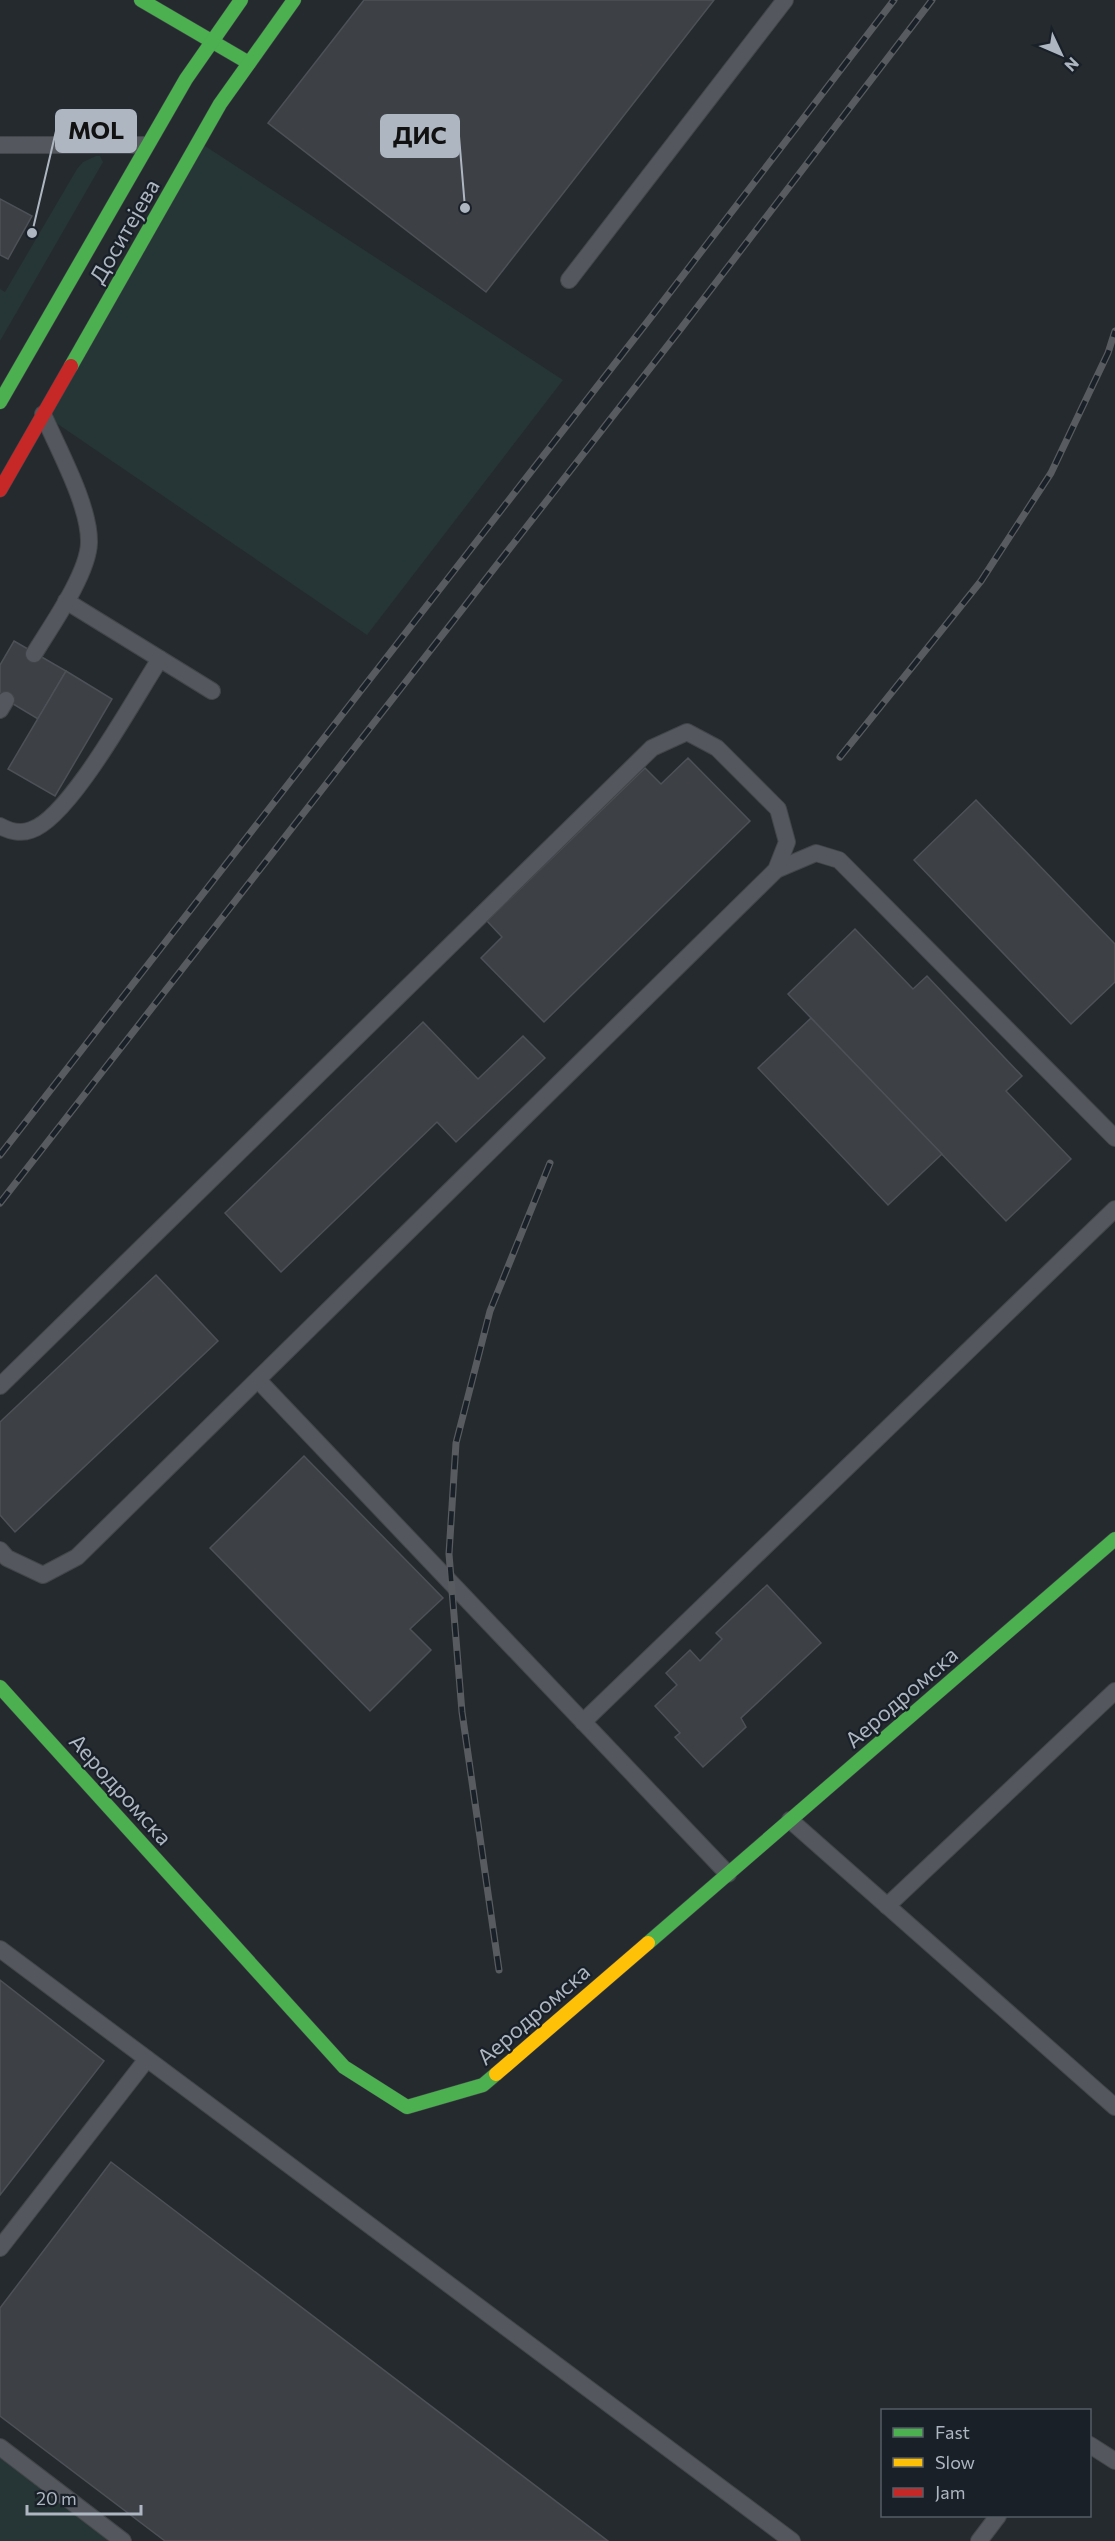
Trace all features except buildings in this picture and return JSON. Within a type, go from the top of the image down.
[{"type":"street","points":[[141,0],[249,63]]},
{"type":"street","name":"Доситејева","points":[[0,402],[146,146],[211,40],[242,0]]},
{"type":"street","name":"Доситејева","points":[[0,490],[220,104],[294,0]]},
{"type":"street","name":"Аеродромска","points":[[0,1687],[344,2067],[407,2107],[483,2085],[1115,1539]]},
{"type":"lane","points":[[569,280],[785,0]]},
{"type":"lane","points":[[0,145],[146,146]]},
{"type":"lane","points":[[34,654],[81,572],[89,545],[87,517],[43,414]]},
{"type":"lane","points":[[66,601],[212,691]]},
{"type":"lane","points":[[0,826],[9,831],[30,831],[50,820],[72,797],[160,658]]},
{"type":"lane","points":[[0,1386],[652,748],[687,732],[717,748],[778,809],[787,842],[776,870]]},
{"type":"lane","points":[[0,1550],[8,1558],[43,1575],[77,1557],[776,870],[816,853],[839,860],[1115,1138]]},
{"type":"lane","points":[[583,1722],[1115,1209]]},
{"type":"lane","points":[[258,1380],[728,1874]]},
{"type":"lane","points":[[887,1906],[1115,1691]]},
{"type":"lane","points":[[790,1820],[1115,2107]]},
{"type":"lane","points":[[0,1949],[792,2541]]},
{"type":"lane","points":[[0,2248],[147,2059]]},
{"type":"lane","points":[[0,2446],[123,2541]]},
{"type":"lane","points":[[1091,2446],[1115,2461]]},
{"type":"lane","points":[[979,2541],[997,2517]]},
{"type":"shaded area","points":[[199,142],[563,380],[367,635],[43,414]]},
{"type":"shaded area","points":[[100,156],[103,162],[0,341],[0,289],[5,292],[77,169],[83,162]]},
{"type":"shaded area","points":[[0,2447],[123,2541],[0,2541]]},
{"type":"railway","points":[[0,1155],[648,321],[894,0]]},
{"type":"railway","points":[[0,1203],[679,331],[932,0]]},
{"type":"railway","points":[[840,757],[981,581],[1051,473],[1108,353],[1115,331]]},
{"type":"railway","points":[[499,1970],[462,1712],[449,1554],[456,1443],[490,1311],[550,1163]]},
{"type":"traffic: fast","points":[[141,0],[249,63]]},
{"type":"traffic: fast","points":[[0,402],[186,79],[241,0]]},
{"type":"traffic: fast","points":[[71,366],[220,104],[294,0]]},
{"type":"traffic: fast","points":[[648,1943],[1115,1539]]},
{"type":"traffic: fast","points":[[0,1687],[344,2067],[407,2107],[483,2085],[496,2074]]},
{"type":"traffic: slow","points":[[496,2074],[648,1943]]},
{"type":"traffic: jam","points":[[0,490],[71,366]]},
{"type":"place","name":"ДИС","points":[[465,208]]},
{"type":"place","name":"MOL","points":[[32,233]]}]
